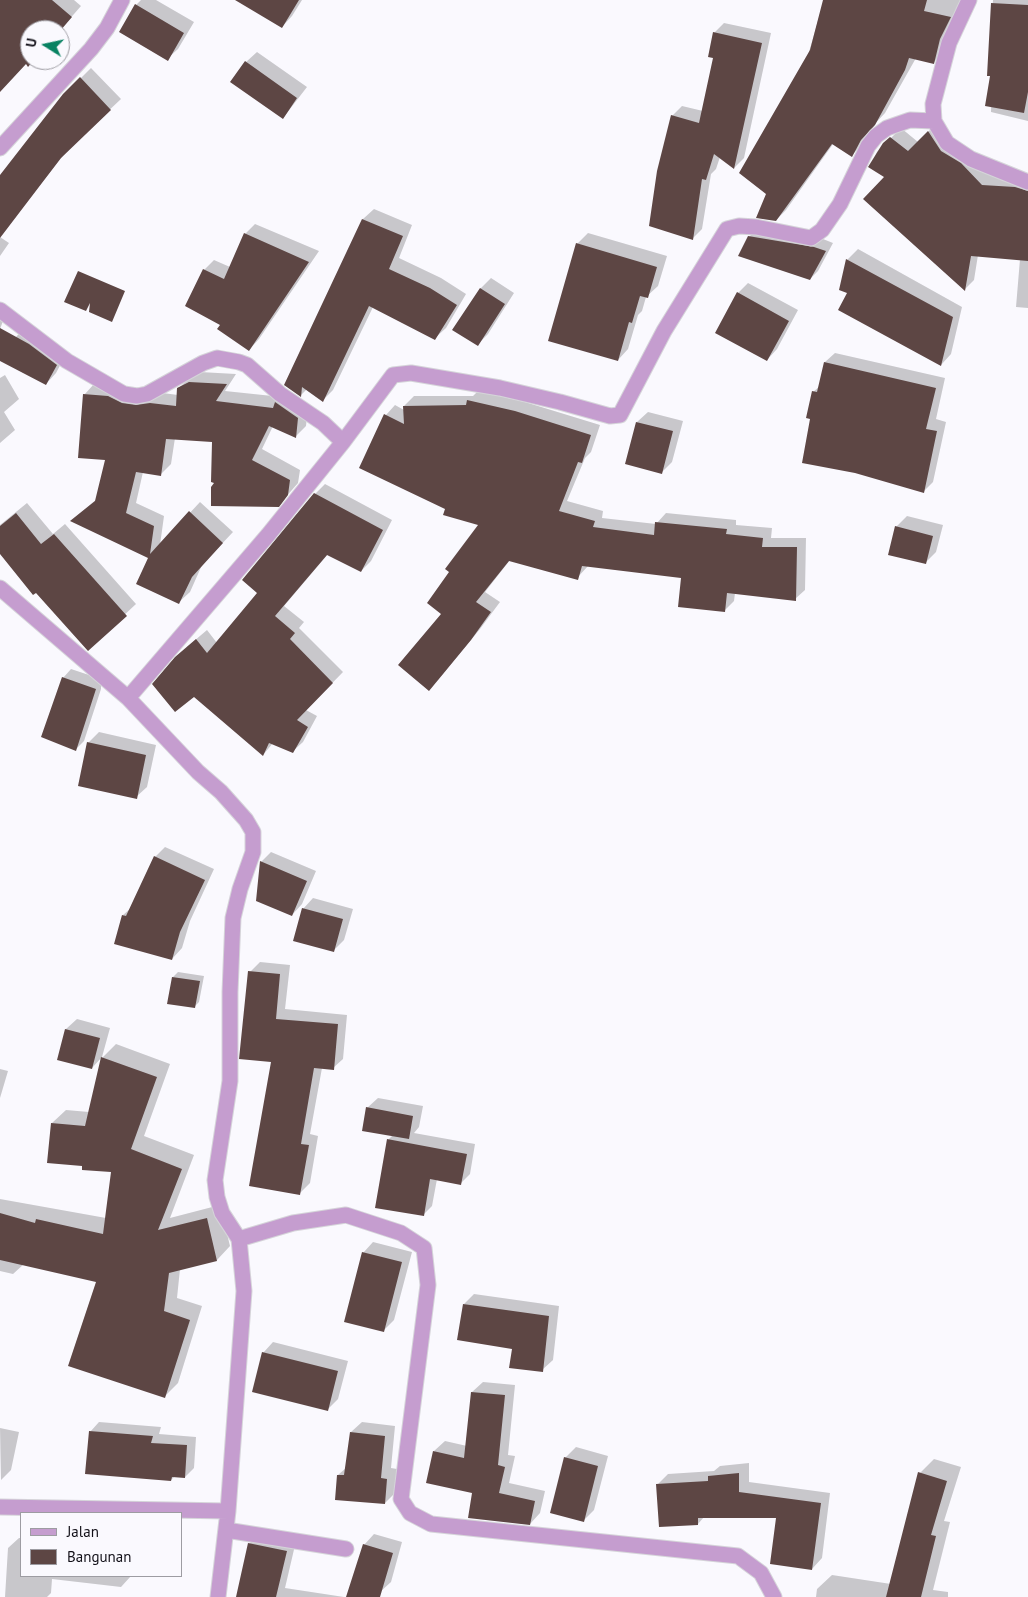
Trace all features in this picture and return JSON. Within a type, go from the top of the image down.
[{"type":"street","points":[[0,148],[91,49],[107,28],[122,0]]},
{"type":"street","points":[[969,0],[949,43],[932,104],[934,121],[947,143],[971,159],[1028,182]]},
{"type":"street","points":[[128,698],[268,535],[343,442],[393,375],[411,373],[500,388],[610,416],[620,415],[664,331],[727,229],[739,226],[756,227],[811,238],[822,230],[840,204],[868,146],[876,136],[887,128],[910,120],[934,121]]},
{"type":"street","points":[[0,310],[67,361],[124,394],[137,396],[147,394],[202,363],[216,358],[247,365],[280,394],[322,423],[343,442]]},
{"type":"street","points":[[0,588],[128,698],[198,772],[221,792],[246,820],[252,832],[253,852],[240,889],[233,918],[230,992],[230,1081],[215,1180],[217,1197],[222,1213],[239,1239],[244,1291],[228,1511],[218,1597]]},
{"type":"street","points":[[239,1239],[293,1223],[346,1215],[401,1233],[424,1248],[428,1285],[401,1499],[410,1513],[431,1524],[738,1556],[761,1573],[774,1597]]},
{"type":"street","points":[[0,1507],[228,1511]]},
{"type":"street","points":[[226,1530],[346,1550]]},
{"type":"building","points":[[0,0],[52,0],[72,17],[69,20],[20,20],[20,70],[0,92]]},
{"type":"building","points":[[235,0],[299,0],[282,28]]},
{"type":"building","points":[[823,0],[927,0],[924,11],[951,17],[940,39],[934,64],[909,58],[905,70],[875,125],[861,140],[852,157],[832,144],[776,221],[756,218],[766,194],[739,173],[810,50]]},
{"type":"building","points":[[991,3],[1028,5],[1028,92],[1024,113],[985,106],[990,76],[987,76]]},
{"type":"building","points":[[135,4],[184,33],[168,61],[119,32]]},
{"type":"building","points":[[713,32],[762,43],[734,169],[714,154],[706,180],[702,179],[693,240],[649,226],[657,171],[671,115],[699,123],[713,58],[708,57]]},
{"type":"building","points":[[245,61],[297,98],[283,119],[230,82]]},
{"type":"building","points":[[80,77],[111,110],[61,158],[0,238],[0,175],[63,94]]},
{"type":"building","points":[[928,131],[941,151],[961,163],[982,185],[1015,187],[1028,191],[1028,261],[971,256],[965,291],[863,199],[884,177],[868,167],[883,143],[890,137],[908,151]]},
{"type":"building","points":[[362,219],[403,236],[389,269],[430,288],[457,305],[435,340],[369,306],[323,402],[302,387],[301,397],[284,385]]},
{"type":"building","points":[[244,233],[309,262],[249,351],[217,329],[220,325],[185,306],[203,269],[224,279]]},
{"type":"building","points":[[748,236],[814,247],[826,251],[810,280],[738,256]]},
{"type":"building","points":[[576,243],[657,267],[648,298],[640,296],[632,323],[629,322],[618,361],[548,341]]},
{"type":"building","points":[[846,259],[953,317],[941,366],[838,310],[847,293],[839,290]]},
{"type":"building","points":[[78,271],[125,291],[112,322],[89,312],[90,303],[86,311],[64,302]]},
{"type":"building","points":[[480,288],[505,304],[478,346],[452,330]]},
{"type":"building","points":[[737,292],[789,321],[767,361],[715,333]]},
{"type":"building","points":[[0,328],[29,344],[57,365],[46,385],[0,361]]},
{"type":"building","points":[[824,362],[936,388],[926,429],[937,431],[924,493],[855,473],[802,463],[810,419],[806,418],[812,391],[817,392]]},
{"type":"building","points":[[189,382],[227,384],[216,401],[273,408],[275,402],[298,418],[296,438],[269,426],[252,460],[290,480],[288,495],[279,507],[211,506],[211,487],[214,483],[211,482],[212,442],[166,439],[161,476],[136,472],[126,513],[154,526],[150,554],[189,511],[223,543],[192,577],[179,604],[136,584],[148,558],[70,521],[95,501],[105,460],[78,458],[83,394],[108,396],[122,403],[136,405],[150,403],[176,406],[177,388]]},
{"type":"building","points":[[467,400],[515,411],[591,435],[582,463],[578,462],[559,511],[595,521],[593,527],[654,535],[655,522],[727,529],[726,534],[763,538],[762,547],[797,547],[796,601],[727,593],[725,612],[678,607],[681,578],[582,566],[578,580],[509,561],[476,602],[491,612],[471,640],[429,691],[398,665],[441,614],[427,603],[449,572],[445,569],[478,525],[443,515],[445,509],[359,468],[384,414],[404,424],[403,406],[466,405]]},
{"type":"building","points":[[636,422],[673,431],[662,474],[625,464]]},
{"type":"building","points":[[314,493],[383,530],[361,572],[327,555],[275,616],[295,633],[290,639],[333,683],[297,720],[308,727],[293,753],[269,743],[263,756],[194,697],[175,712],[152,684],[175,657],[196,639],[207,653],[257,593],[242,580]]},
{"type":"building","points":[[16,513],[41,544],[54,534],[127,616],[88,651],[36,593],[33,595],[0,554],[0,526]]},
{"type":"building","points":[[895,526],[933,536],[926,564],[888,555]]},
{"type":"building","points":[[62,677],[96,689],[76,751],[41,737]]},
{"type":"building","points":[[87,742],[146,755],[137,799],[78,786]]},
{"type":"building","points":[[154,856],[205,880],[180,932],[172,960],[114,944],[122,915],[126,916]]},
{"type":"building","points":[[260,861],[307,881],[292,916],[256,901]]},
{"type":"building","points":[[302,908],[343,919],[334,952],[293,941]]},
{"type":"building","points":[[248,971],[280,974],[276,1019],[338,1024],[334,1070],[314,1068],[301,1144],[309,1145],[300,1195],[249,1186],[271,1062],[239,1059]]},
{"type":"building","points":[[172,977],[200,981],[195,1008],[167,1004]]},
{"type":"building","points":[[65,1029],[100,1038],[92,1069],[57,1060]]},
{"type":"building","points":[[101,1057],[157,1077],[131,1149],[182,1169],[158,1230],[207,1218],[217,1261],[169,1273],[164,1311],[190,1320],[165,1398],[68,1366],[96,1282],[0,1260],[0,1213],[35,1223],[36,1219],[103,1234],[111,1172],[82,1170],[82,1166],[47,1163],[51,1123],[85,1126]]},
{"type":"building","points":[[366,1107],[413,1116],[409,1139],[362,1131]]},
{"type":"building","points":[[387,1139],[467,1154],[461,1185],[430,1179],[424,1216],[375,1208]]},
{"type":"building","points":[[362,1252],[402,1262],[384,1332],[344,1322]]},
{"type":"building","points":[[463,1304],[549,1316],[543,1372],[509,1368],[512,1349],[457,1340]]},
{"type":"building","points":[[262,1352],[338,1371],[328,1411],[252,1392]]},
{"type":"building","points":[[471,1392],[505,1395],[498,1465],[505,1467],[499,1493],[535,1501],[530,1525],[468,1518],[472,1493],[426,1483],[433,1451],[464,1458]]},
{"type":"building","points":[[89,1431],[153,1436],[151,1443],[187,1445],[185,1478],[172,1477],[171,1481],[85,1474]]},
{"type":"building","points":[[350,1432],[385,1436],[381,1478],[387,1479],[385,1504],[335,1500],[337,1475],[344,1475]]},
{"type":"building","points":[[564,1457],[598,1466],[584,1522],[550,1513]]},
{"type":"building","points":[[918,1472],[947,1481],[931,1535],[936,1536],[921,1597],[886,1597]]},
{"type":"building","points":[[739,1473],[739,1492],[821,1503],[812,1570],[770,1564],[776,1518],[698,1518],[698,1525],[659,1527],[656,1484],[708,1481],[708,1476]]},
{"type":"building","points":[[248,1543],[287,1551],[276,1597],[236,1597]]},
{"type":"building","points":[[363,1544],[393,1553],[380,1597],[346,1597]]}]
